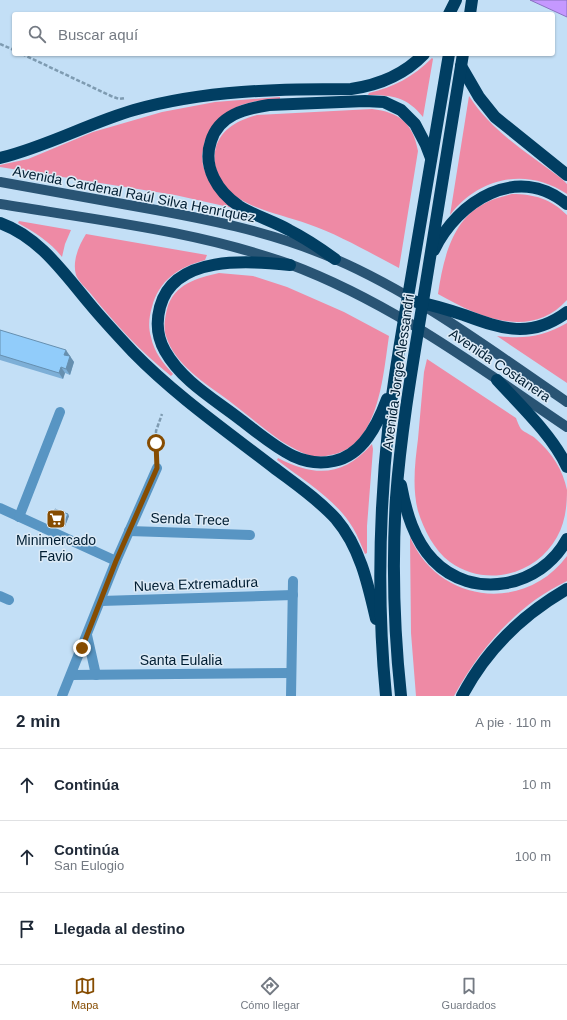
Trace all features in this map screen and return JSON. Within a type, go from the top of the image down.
[{"type":"highway","points":[[450,12],[457,0]]},
{"type":"highway","points":[[455,12],[457,0]]},
{"type":"highway","points":[[470,12],[472,0]]},
{"type":"highway","points":[[0,158],[26,150],[112,117],[178,99],[222,93],[351,89],[382,83],[401,73],[422,56]]},
{"type":"highway","name":"Avenida Jorge Alessandri","points":[[386,696],[382,648],[380,554],[386,448],[398,356],[448,59]]},
{"type":"highway","points":[[462,60],[479,97],[495,117],[567,175]]},
{"type":"highway","name":"Avenida Jorge Alessandri","points":[[402,696],[397,645],[394,581],[395,525],[399,470],[413,365],[462,60]]},
{"type":"highway","points":[[335,259],[291,230],[239,206],[224,192],[213,177],[208,158],[212,137],[220,124],[234,114],[269,106],[375,101],[393,106],[409,117],[420,133],[431,158]]},
{"type":"highway","points":[[430,259],[442,237],[457,218],[482,197],[496,190],[514,186],[533,187],[552,194],[567,204]]},
{"type":"highway","points":[[0,223],[23,235],[45,252],[112,330],[134,353],[171,387],[314,499],[336,519],[349,537],[359,559],[370,594],[382,648]]},
{"type":"highway","points":[[290,265],[250,262],[219,264],[199,268],[176,281],[163,299],[158,321],[159,337],[162,345],[175,366],[194,384],[285,452],[302,460],[319,463],[336,461],[345,458],[364,442],[383,410],[395,375]]},
{"type":"highway","points":[[417,302],[446,309],[495,326],[509,328],[531,328],[542,326],[567,312]]},
{"type":"highway","points":[[497,380],[551,440],[567,466]]},
{"type":"highway","points":[[399,470],[406,505],[415,533],[420,543],[426,552],[438,564],[452,575],[462,580],[473,583],[494,585],[521,580],[540,569],[560,550],[567,539]]},
{"type":"highway","points":[[462,696],[479,667],[505,636],[534,610],[567,589]]},
{"type":"main road","name":"Avenida Cardenal Raúl Silva Henríquez","points":[[0,182],[164,211],[277,238],[335,259],[379,280],[417,302]]},
{"type":"main road","points":[[0,204],[129,225],[196,238],[237,248],[290,265]]},
{"type":"main road","name":"Avenida Costanera","points":[[290,265],[352,291],[417,326],[567,427]]},
{"type":"main road","name":"Avenida Costanera","points":[[417,302],[474,338],[567,402]]},
{"type":"street","points":[[19,517],[60,412]]},
{"type":"street","points":[[62,696],[116,561],[157,468]]},
{"type":"street","points":[[0,508],[116,561]]},
{"type":"street","name":"Senda Trece","points":[[129,531],[250,535]]},
{"type":"street","points":[[291,696],[293,581]]},
{"type":"street","name":"Nueva Extremadura","points":[[101,601],[293,595]]},
{"type":"street","points":[[87,635],[96,674]]},
{"type":"street","name":"Santa Eulalia","points":[[71,675],[291,673]]},
{"type":"path","points":[[0,44],[12,49]]},
{"type":"path","points":[[26,56],[111,96],[119,99],[125,98]]},
{"type":"path","points":[[157,468],[156,431],[162,414]]},
{"type":"shaded area","points":[[530,0],[567,0],[567,17]]},
{"type":"shaded area","points":[[432,58],[423,117],[411,105],[399,98],[368,95],[369,93],[387,88],[410,76]]},
{"type":"shaded area","points":[[469,96],[489,121],[512,142],[567,184],[567,194],[552,186],[536,181],[520,179],[504,180],[475,192],[462,202],[450,215]]},
{"type":"shaded area","points":[[280,97],[280,100],[256,101],[241,105],[229,111],[205,140],[202,155],[203,166],[207,177],[213,188],[233,208],[175,195],[0,167],[0,165],[28,159],[93,132],[162,112],[215,102]]},
{"type":"shaded area","points":[[372,109],[390,113],[403,121],[408,126],[416,141],[418,151],[399,268],[332,233],[264,210],[240,199],[223,183],[216,170],[215,155],[219,140],[227,130],[244,119],[257,115]]},
{"type":"shaded area","points":[[512,194],[542,198],[555,205],[567,215],[567,300],[552,312],[537,319],[520,322],[503,321],[486,316],[469,310],[438,294],[450,244],[463,221],[471,212],[482,205]]},
{"type":"shaded area","points":[[19,221],[71,230],[65,244],[62,257],[42,238],[18,223]]},
{"type":"shaded area","points":[[86,234],[207,255],[205,260],[187,266],[171,276],[160,289],[152,307],[149,326],[152,342],[159,357],[173,374],[171,376],[149,357],[109,316],[77,277],[75,270],[76,259],[81,243]]},
{"type":"shaded area","points":[[219,273],[253,276],[287,287],[344,312],[389,336],[381,389],[376,408],[369,425],[359,439],[346,449],[324,456],[308,455],[294,449],[281,441],[201,380],[176,356],[170,346],[165,329],[167,309],[170,300],[187,284],[203,277]]},
{"type":"shaded area","points":[[567,323],[567,383],[497,336],[533,336],[558,328]]},
{"type":"shaded area","points":[[427,359],[516,418],[521,429],[542,444],[552,456],[563,476],[567,490],[566,509],[564,520],[557,537],[548,550],[536,561],[509,574],[494,576],[464,570],[450,562],[439,552],[434,546],[423,525],[416,502],[415,475],[424,372]]},
{"type":"shaded area","points":[[372,444],[373,449],[367,526],[367,553],[365,554],[353,528],[338,508],[277,460],[278,458],[291,464],[316,471],[328,470],[339,468],[350,463]]},
{"type":"shaded area","points":[[410,537],[423,559],[440,576],[461,587],[483,593],[506,593],[528,587],[549,575],[567,556],[567,581],[532,602],[516,615],[488,645],[464,678],[454,696],[416,696],[411,633]]},
{"type":"building","points":[[0,330],[66,350],[64,355],[70,356],[66,369],[61,367],[59,373],[0,355]]},
{"type":"building","points":[[55,509],[68,514],[64,523],[52,518]]},
{"type":"place","name":"Minimercado Favio","points":[[56,519]]},
{"type":"route","points":[[82,648],[116,561],[157,468],[156,443]]}]
